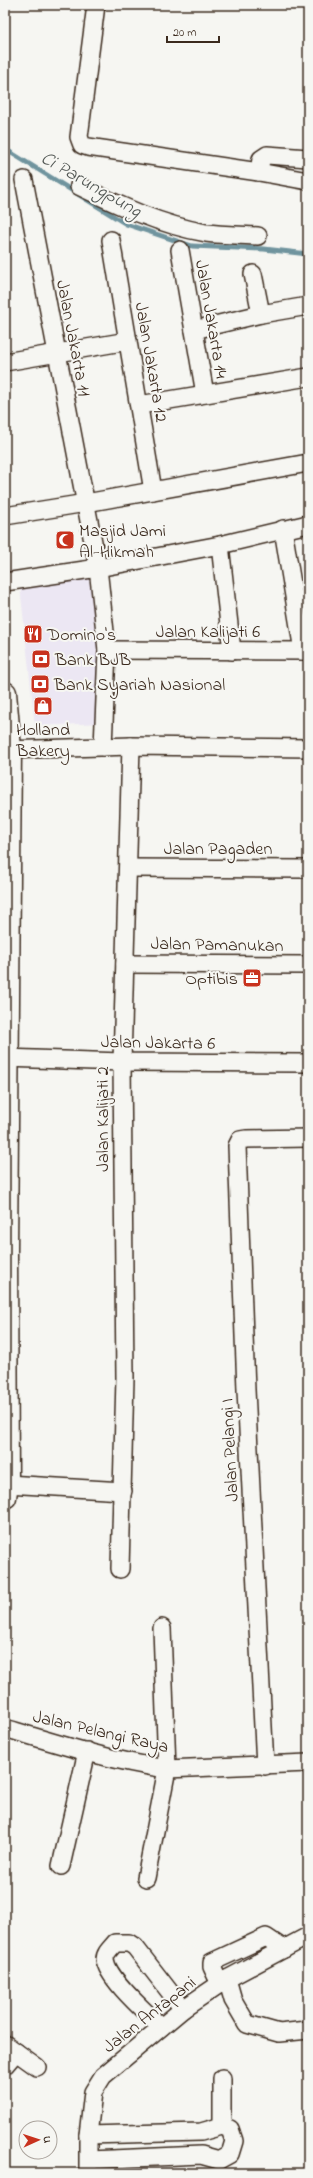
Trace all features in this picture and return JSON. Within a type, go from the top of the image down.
[{"type":"main road","points":[[5,693],[7,750],[6,1490]]},
{"type":"street","points":[[96,5],[79,137],[82,145],[308,181]]},
{"type":"street","points":[[259,172],[261,159],[267,155],[308,158]]},
{"type":"street","name":"Jalan Jakarta 11","points":[[24,180],[98,568],[107,650],[103,747]]},
{"type":"street","points":[[79,186],[130,211],[184,228],[217,234],[258,236]]},
{"type":"street","name":"Jalan Jakarta 12","points":[[111,240],[153,491]]},
{"type":"street","name":"Jalan Jakarta 14","points":[[180,250],[205,394]]},
{"type":"street","points":[[253,274],[261,314]]},
{"type":"street","points":[[194,330],[261,314],[308,306]]},
{"type":"street","points":[[5,362],[128,341]]},
{"type":"street","points":[[139,405],[308,377]]},
{"type":"street","points":[[5,516],[308,463]]},
{"type":"street","points":[[5,582],[98,568],[220,546],[308,524]]},
{"type":"street","points":[[283,530],[305,651]]},
{"type":"street","points":[[220,546],[232,651]]},
{"type":"street","name":"Jalan Kalijati 6","points":[[107,650],[305,651]]},
{"type":"street","points":[[7,750],[131,746],[308,748]]},
{"type":"street","name":"Jalan Kalijati 2","points":[[120,1569],[125,1378],[122,1062],[131,746]]},
{"type":"street","name":"Jalan Pagaden","points":[[128,868],[308,869]]},
{"type":"street","name":"Jalan Pamanukan","points":[[125,964],[308,965]]},
{"type":"street","name":"Jalan Jakarta 6","points":[[6,1058],[122,1062],[308,1063]]},
{"type":"street","name":"Jalan Pelangi I","points":[[265,1766],[246,1390],[237,1146],[240,1140],[246,1139],[308,1138]]},
{"type":"street","points":[[6,1490],[123,1491]]},
{"type":"street","points":[[146,1878],[167,1769],[162,1628]]},
{"type":"street","name":"Jalan Pelangi Raya","points":[[5,1727],[46,1742],[148,1766],[167,1769],[308,1763]]},
{"type":"street","points":[[60,1866],[87,1751]]},
{"type":"street","name":"Jalan Antapani","points":[[88,2166],[88,2135],[93,2092],[103,2076],[183,2009],[223,1982],[308,1936]]},
{"type":"street","points":[[284,1949],[266,1937],[212,1962],[212,1967],[223,1982],[247,2024],[279,2033],[308,2030]]},
{"type":"street","points":[[161,2027],[115,1979],[109,1969],[105,1959],[108,1950],[115,1943],[129,1943],[135,1947],[183,2009]]},
{"type":"street","points":[[9,2054],[37,2067]]},
{"type":"street","points":[[222,2078],[222,2126]]},
{"type":"street","points":[[88,2135],[201,2132],[222,2126],[230,2129],[234,2141],[230,2154],[220,2167],[201,2155],[88,2166]]},
{"type":"shaded area","points":[[91,574],[104,723],[35,726],[20,586]]},
{"type":"waterway","name":"Ci Parungpung","points":[[5,149],[126,224],[192,246],[264,249],[308,254]]},
{"type":"place","name":"Masjid Jami Al-Hikmah","points":[[65,540]]},
{"type":"place","name":"Domino's","points":[[33,634]]},
{"type":"place","name":"Bank BJB","points":[[41,659]]},
{"type":"place","name":"Bank Syariah Nasional","points":[[40,684]]},
{"type":"place","name":"Holland Bakery","points":[[43,706]]},
{"type":"place","name":"Optibis","points":[[252,978]]}]
